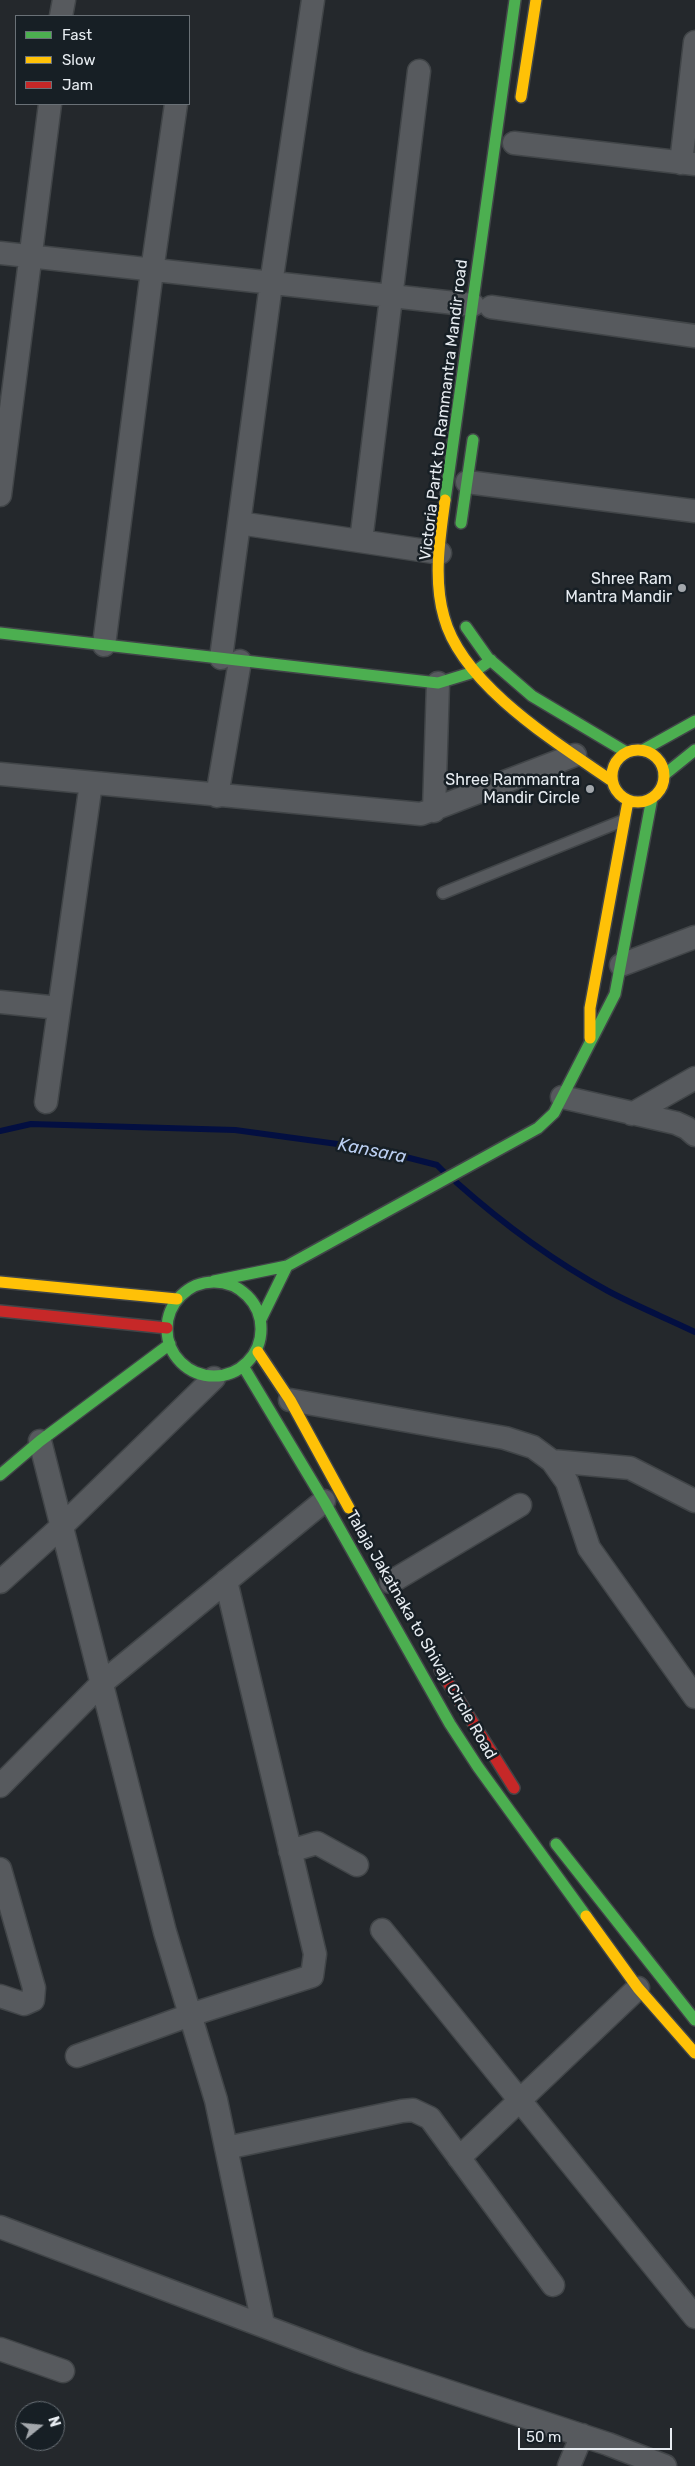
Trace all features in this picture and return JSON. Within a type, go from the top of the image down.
[{"type":"main road","name":"Victoria Partk to Rammantra Mandir road","points":[[515,0],[486,307],[440,536],[439,584],[447,626],[474,672],[509,706],[612,781]]},
{"type":"main road","points":[[520,105],[536,0]]},
{"type":"main road","name":"Victoria Partk to Rammantra Mandir road","points":[[460,532],[475,424]]},
{"type":"main road","points":[[463,618],[465,626],[491,660],[532,696],[626,752],[643,750],[695,721]]},
{"type":"main road","points":[[0,633],[438,683],[474,672],[491,660]]},
{"type":"main road","points":[[214,1281],[235,1286],[252,1300],[261,1319],[261,1341],[258,1352],[243,1366],[234,1373],[214,1378],[193,1373],[177,1359],[167,1340],[167,1318],[177,1299],[194,1286],[214,1281],[290,1265],[538,1128],[554,1113],[589,1044],[612,1004],[652,798],[663,784],[664,775],[658,759],[643,750]]},
{"type":"main road","points":[[664,775],[695,750]]},
{"type":"main road","points":[[626,752],[614,765],[612,781],[615,789],[628,801],[636,802],[652,798]]},
{"type":"main road","points":[[589,1044],[590,1008],[628,801]]},
{"type":"main road","points":[[261,1319],[290,1265]]},
{"type":"main road","points":[[0,1282],[177,1299]]},
{"type":"main road","points":[[0,1312],[167,1328]]},
{"type":"main road","points":[[0,1475],[40,1441],[170,1344]]},
{"type":"main road","name":"Talaja Jakatnaka to Shivaji Circle Road","points":[[258,1352],[290,1400],[353,1514]]},
{"type":"main road","name":"Talaja Jakatnaka to Shivaji Circle Road","points":[[243,1366],[324,1501],[463,1744],[638,1988],[695,2052]]},
{"type":"main road","name":"Talaja Jakatnaka to Shivaji Circle Road","points":[[436,1664],[520,1797]]},
{"type":"main road","points":[[549,1836],[695,2020]]},
{"type":"street","points":[[62,15],[64,0]]},
{"type":"street","points":[[217,796],[230,659],[239,523],[271,284],[313,0]]},
{"type":"street","points":[[514,143],[688,163],[695,42]]},
{"type":"street","points":[[361,541],[419,71]]},
{"type":"street","points":[[0,495],[29,256],[50,105]]},
{"type":"street","points":[[104,645],[152,270],[176,105]]},
{"type":"street","points":[[0,253],[486,307],[695,336]]},
{"type":"street","points":[[467,482],[695,511]]},
{"type":"street","points":[[239,523],[440,553]]},
{"type":"street","points":[[434,810],[438,683]]},
{"type":"street","points":[[0,774],[413,814],[434,810],[575,755]]},
{"type":"street","points":[[46,1102],[91,783]]},
{"type":"street","points":[[621,965],[695,937]]},
{"type":"street","points":[[0,1002],[59,1008]]},
{"type":"street","points":[[632,1114],[695,1078]]},
{"type":"street","points":[[562,1097],[676,1123],[692,1130]]},
{"type":"street","points":[[0,1582],[62,1526],[214,1378]]},
{"type":"street","points":[[290,1400],[506,1438],[533,1448],[552,1461],[567,1482],[589,1548],[695,1697]]},
{"type":"street","points":[[40,1441],[165,1932],[216,2100],[262,2324]]},
{"type":"street","points":[[552,1461],[630,1468],[695,1501]]},
{"type":"street","points":[[0,1786],[102,1682],[324,1501]]},
{"type":"street","points":[[391,1582],[520,1505]]},
{"type":"street","points":[[77,2056],[190,2015],[312,1976],[315,1954],[226,1581]]},
{"type":"street","points":[[290,1851],[317,1843],[357,1865]]},
{"type":"street","points":[[0,1869],[34,1988],[32,2000],[24,2004],[0,1996]]},
{"type":"street","points":[[382,1930],[695,2317]]},
{"type":"street","points":[[459,2158],[638,1988]]},
{"type":"street","points":[[226,2148],[413,2110],[430,2118],[553,2285]]},
{"type":"street","points":[[0,2227],[359,2362],[582,2435],[665,2466]]},
{"type":"street","points":[[0,2349],[63,2371]]},
{"type":"street","points":[[570,2466],[582,2435]]},
{"type":"lane","points":[[443,893],[624,820]]},
{"type":"waterway","name":"Kansara","points":[[0,1131],[31,1124],[235,1130],[374,1149],[437,1165],[444,1172]]},
{"type":"waterway","name":"Kansara","points":[[456,1182],[510,1227],[568,1267],[619,1296],[695,1332]]},
{"type":"traffic: fast","points":[[445,500],[515,0]]},
{"type":"traffic: fast","points":[[461,523],[473,440]]},
{"type":"traffic: fast","points":[[466,627],[488,658],[532,696],[626,752]]},
{"type":"traffic: fast","points":[[0,633],[438,683],[474,672],[491,660]]},
{"type":"traffic: fast","points":[[643,750],[695,721]]},
{"type":"traffic: fast","points":[[664,775],[695,750]]},
{"type":"traffic: fast","points":[[214,1281],[287,1266],[538,1128],[554,1113],[615,994],[652,798]]},
{"type":"traffic: fast","points":[[261,1319],[287,1266]]},
{"type":"traffic: fast","points":[[214,1282],[232,1285],[247,1296],[258,1311],[261,1329],[258,1347],[247,1362],[232,1373],[214,1376],[196,1373],[181,1362],[170,1347],[167,1329],[170,1311],[181,1296],[196,1285],[214,1282]]},
{"type":"traffic: fast","points":[[0,1475],[40,1441],[170,1344]]},
{"type":"traffic: fast","points":[[243,1366],[324,1501],[450,1724],[478,1767],[586,1916]]},
{"type":"traffic: fast","points":[[556,1844],[695,2020]]},
{"type":"traffic: slow","points":[[521,97],[536,0]]},
{"type":"traffic: slow","points":[[445,500],[438,573],[444,617],[454,642],[470,666],[514,710],[565,749],[612,781]]},
{"type":"traffic: slow","points":[[633,750],[643,750],[653,754],[660,761],[664,776],[660,791],[653,798],[643,802],[633,802],[623,798],[616,791],[612,781],[612,771],[616,761],[623,754],[633,750]]},
{"type":"traffic: slow","points":[[590,1038],[590,1008],[628,801]]},
{"type":"traffic: slow","points":[[0,1282],[177,1299]]},
{"type":"traffic: slow","points":[[258,1352],[290,1400],[349,1508]]},
{"type":"traffic: slow","points":[[586,1916],[638,1988],[695,2053]]},
{"type":"traffic: jam","points":[[0,1311],[167,1328]]},
{"type":"traffic: jam","points":[[440,1670],[514,1788]]},
{"type":"place","name":"Shree Ram Mantra Mandir","points":[[682,588]]},
{"type":"place","name":"Shree Rammantra Mandir Circle","points":[[590,789]]}]
